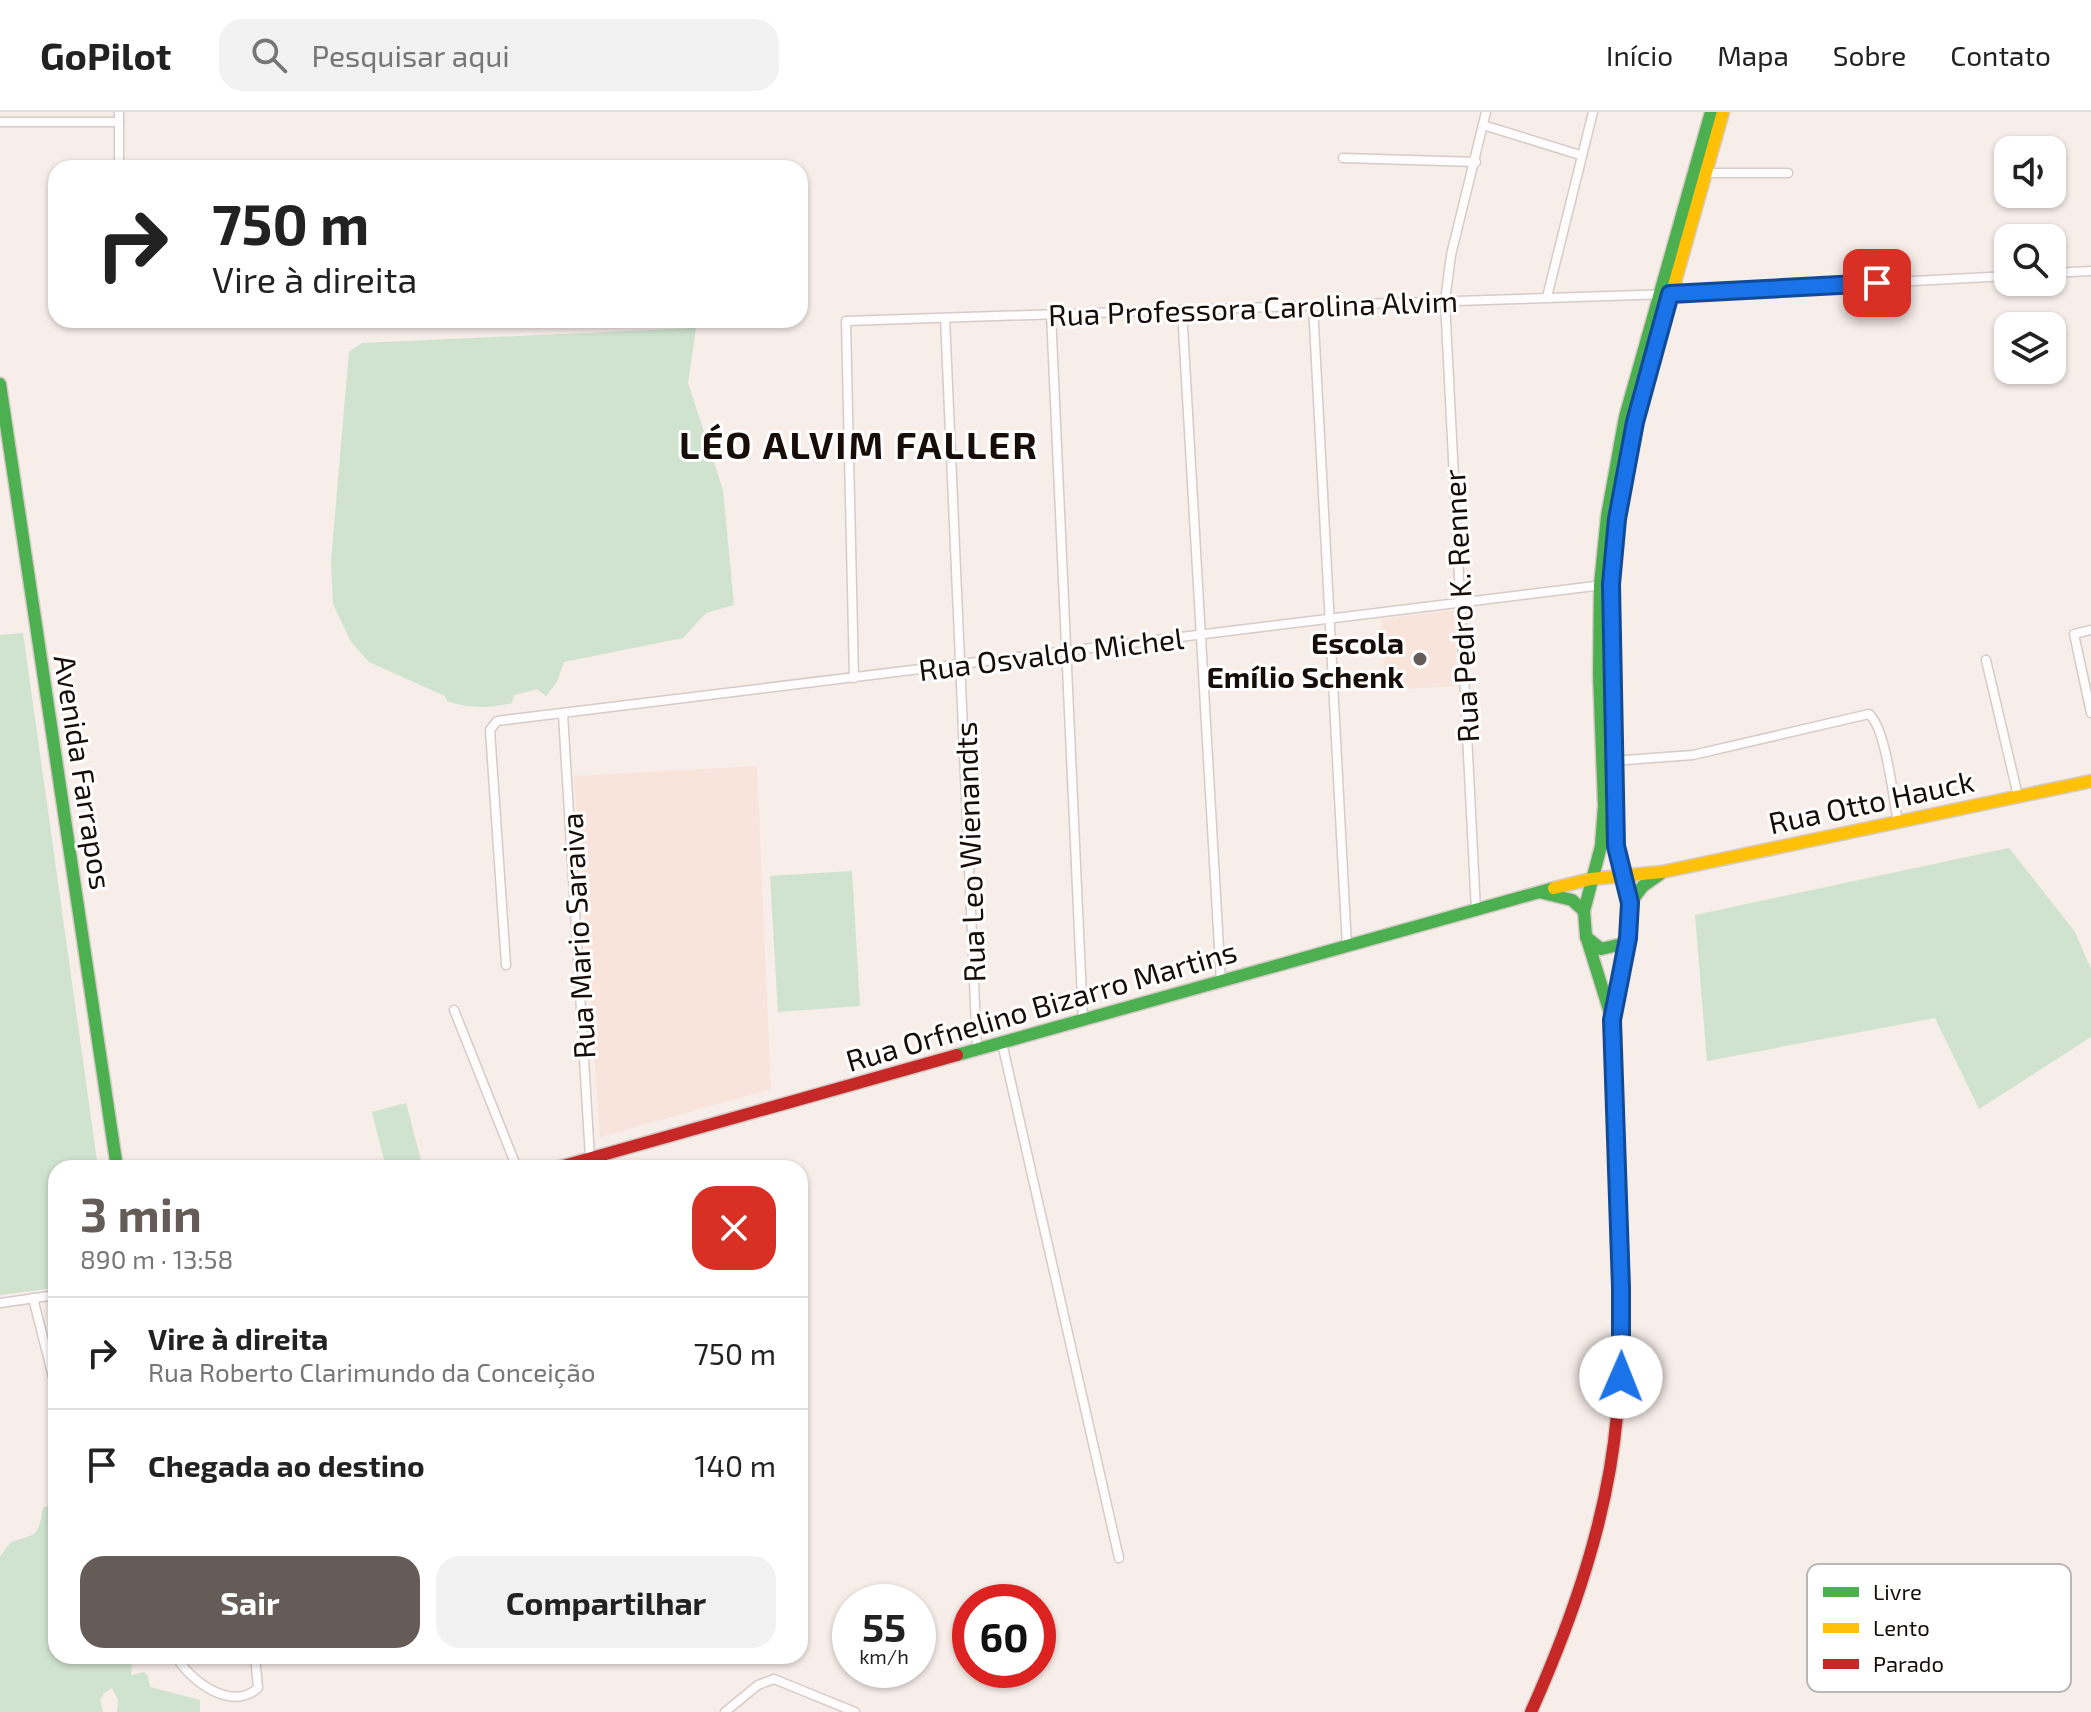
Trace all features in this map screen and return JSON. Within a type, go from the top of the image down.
[{"type":"street","name":"Rua Pedro K. Renner","points":[[1476,911],[1445,301],[1451,255],[1486,112]]},
{"type":"street","points":[[1547,297],[1593,112]]},
{"type":"street","points":[[1665,293],[1711,112]]},
{"type":"street","points":[[1531,1712],[1563,1640],[1584,1576],[1599,1519],[1616,1430],[1622,1318],[1612,1020],[1628,938],[1630,903],[1621,877],[1616,846],[1608,762],[1607,516],[1625,417],[1723,112]]},
{"type":"street","points":[[0,122],[61,117],[119,117],[119,160]]},
{"type":"street","points":[[1483,125],[1580,155]]},
{"type":"street","points":[[1343,158],[1476,162]]},
{"type":"street","points":[[1705,173],[1788,173]]},
{"type":"street","points":[[2066,272],[2091,271]]},
{"type":"street","name":"Rua Professora Carolina Alvim","points":[[854,678],[846,321],[1665,293],[1994,277]]},
{"type":"street","points":[[1313,305],[1347,947]]},
{"type":"street","points":[[1182,310],[1221,982]]},
{"type":"street","points":[[1051,314],[1083,1020]]},
{"type":"street","name":"Rua Leo Wienandts","points":[[945,318],[977,1050]]},
{"type":"street","name":"Avenida Farrapos","points":[[0,384],[116,1160]]},
{"type":"street","name":"Rua Osvaldo Michel","points":[[506,965],[492,724],[1606,585]]},
{"type":"street","points":[[2091,630],[2074,634],[2091,713]]},
{"type":"street","points":[[1986,660],[2018,796]]},
{"type":"street","name":"Rua Mario Saraiva","points":[[563,714],[590,1158]]},
{"type":"street","points":[[1608,762],[1693,755],[1865,714],[1873,717],[1880,735],[1898,822]]},
{"type":"street","points":[[1608,762],[1601,846],[1584,911],[1586,936],[1612,1020]]},
{"type":"street","name":"Rua Otto Hauck","points":[[1662,872],[2091,781]]},
{"type":"street","points":[[1630,903],[1643,886],[1662,872]]},
{"type":"street","name":"Rua Orfnelino Bizarro Martins","points":[[583,1160],[1591,879],[1662,872]]},
{"type":"street","points":[[1540,893],[1572,900],[1584,911]]},
{"type":"street","points":[[1586,936],[1601,949],[1622,944],[1628,938]]},
{"type":"street","points":[[454,1010],[514,1160]]},
{"type":"street","points":[[1002,1043],[1119,1558]]},
{"type":"street","points":[[0,1303],[48,1296]]},
{"type":"street","points":[[33,1298],[48,1357]]},
{"type":"street","points":[[183,1664],[204,1689],[232,1698],[249,1695],[258,1688],[256,1664]]},
{"type":"street","points":[[725,1712],[765,1681],[782,1680],[855,1712]]},
{"type":"shaded area","name":"Escola Emílio Schenk","points":[[1454,610],[1458,686],[1385,690],[1381,619]]},
{"type":"shaded area","points":[[757,766],[771,1089],[600,1137],[574,776]]},
{"type":"green space","points":[[696,328],[688,383],[723,490],[734,605],[706,613],[683,638],[564,662],[557,682],[546,696],[537,689],[514,695],[512,703],[503,705],[456,704],[447,701],[445,696],[369,662],[351,642],[333,604],[331,561],[349,352],[362,343]]},
{"type":"green space","points":[[23,633],[97,1160],[48,1160],[48,1289],[0,1295],[0,635]]},
{"type":"green space","points":[[2009,848],[2075,932],[2091,969],[2091,1037],[1979,1109],[1935,1018],[1707,1061],[1695,915]]},
{"type":"green space","points":[[852,871],[860,1006],[778,1012],[770,876]]},
{"type":"green space","points":[[406,1103],[421,1160],[384,1160],[372,1112]]},
{"type":"green space","points":[[48,1506],[48,1664],[132,1664],[131,1675],[144,1672],[150,1687],[200,1700],[200,1712],[117,1712],[118,1699],[112,1688],[100,1700],[103,1712],[0,1712],[0,1557],[10,1543],[31,1536],[37,1530],[43,1508]]},
{"type":"traffic: fast","points":[[1611,1016],[1586,936],[1584,911],[1601,846],[1604,806],[1599,675],[1600,585],[1607,516],[1625,417],[1711,112]]},
{"type":"traffic: fast","points":[[0,384],[116,1160]]},
{"type":"traffic: fast","points":[[1612,1024],[1630,922],[1630,903],[1616,846],[1610,625],[1617,519],[1644,392]]},
{"type":"traffic: fast","points":[[1630,903],[1643,886],[1660,874]]},
{"type":"traffic: fast","points":[[957,1055],[1554,888]]},
{"type":"traffic: fast","points":[[1543,893],[1572,900],[1584,911]]},
{"type":"traffic: fast","points":[[1586,937],[1601,949],[1622,944],[1628,938]]},
{"type":"traffic: slow","points":[[1644,392],[1723,112]]},
{"type":"traffic: slow","points":[[1554,888],[1591,879],[1662,872],[2091,781]]},
{"type":"traffic: slow","points":[[1612,1024],[1622,1318],[1617,1415]]},
{"type":"traffic: jam","points":[[584,1160],[957,1055]]},
{"type":"traffic: jam","points":[[1531,1712],[1561,1640],[1586,1567],[1606,1492],[1617,1415]]},
{"type":"place","name":"Escola Emílio Schenk","points":[[1420,659]]},
{"type":"district","name":"LÉO ALVIM FALLER","points":[[859,444]]},
{"type":"route","points":[[1621,1377],[1622,1318],[1612,1020],[1628,938],[1630,903],[1621,877],[1616,846],[1610,625],[1617,519],[1635,422],[1670,294],[1877,283]]}]
